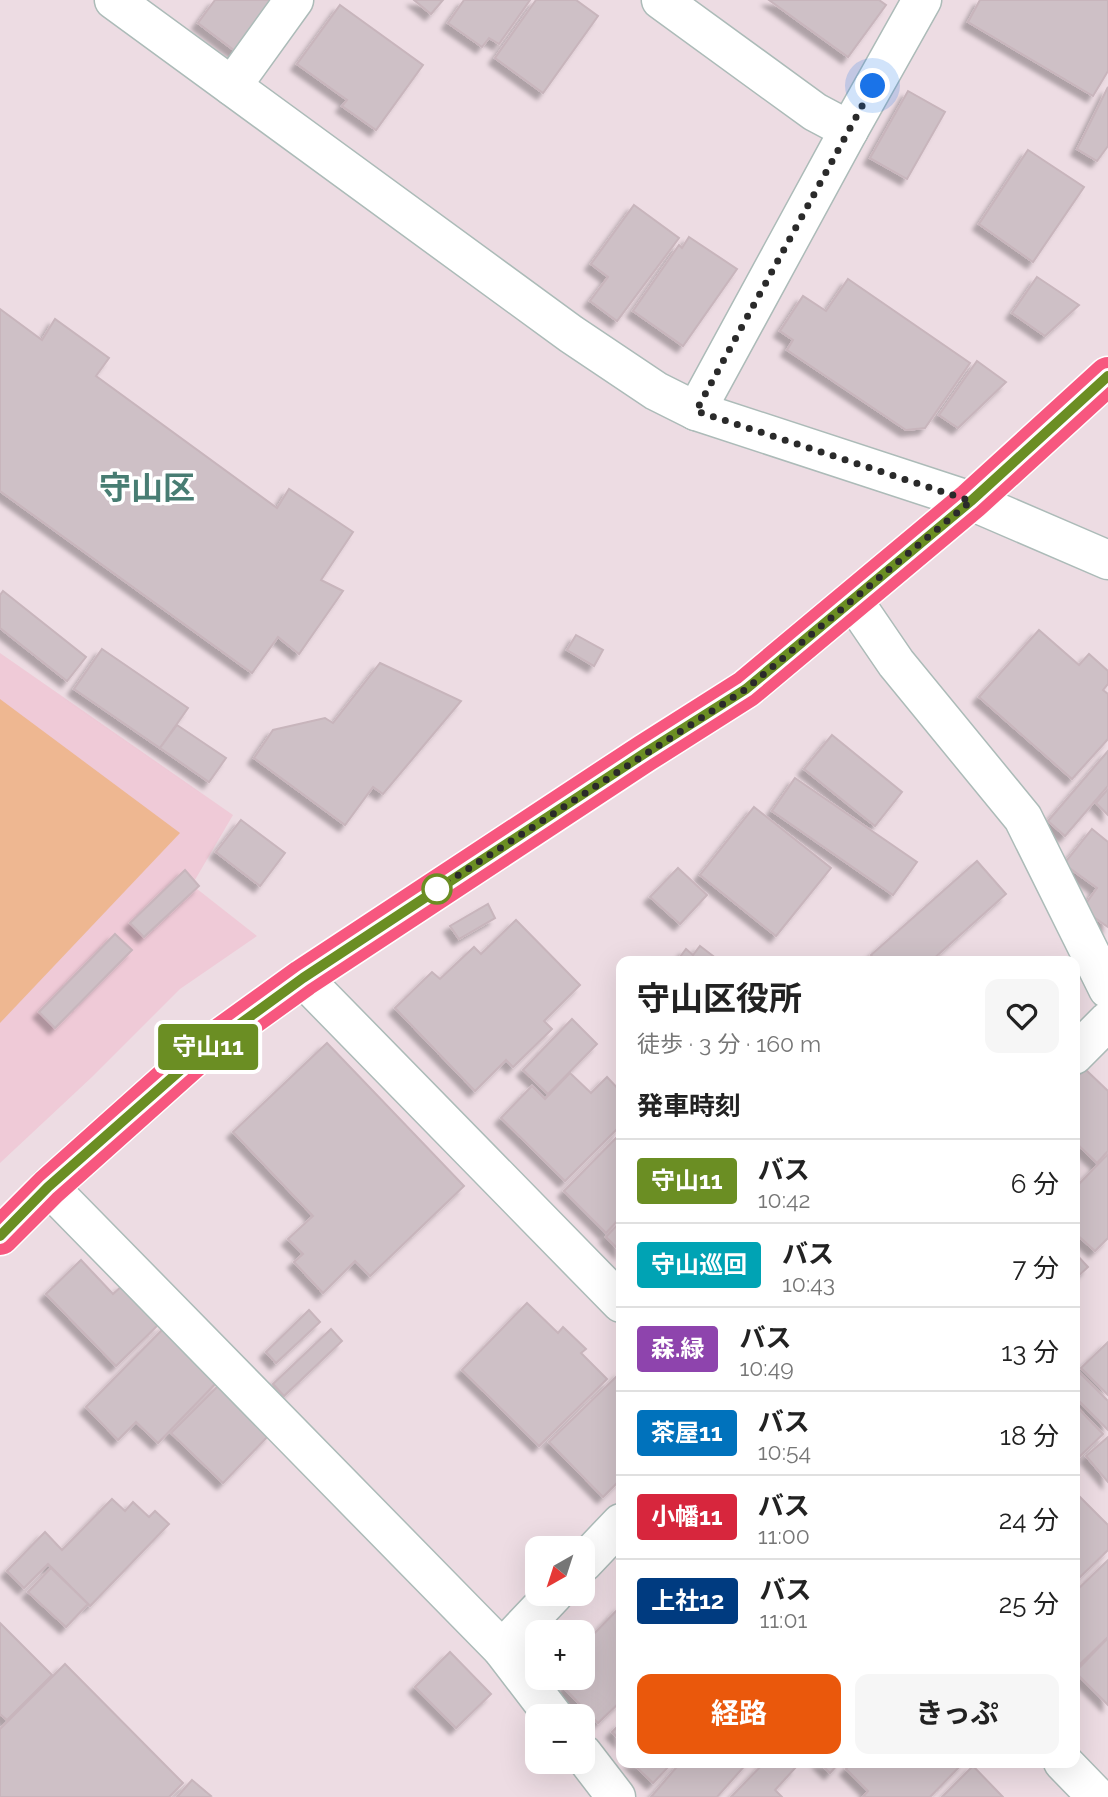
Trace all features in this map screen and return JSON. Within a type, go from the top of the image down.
[{"type":"main road","points":[[0,1236],[48,1187],[200,1053],[303,978],[746,689],[971,501],[1108,376]]},
{"type":"street","points":[[114,0],[571,334],[656,391],[696,411],[971,501],[1108,560]]},
{"type":"street","points":[[232,86],[294,0]]},
{"type":"street","points":[[661,0],[815,112],[849,130]]},
{"type":"street","points":[[696,411],[922,0]]},
{"type":"street","points":[[853,600],[896,663],[1023,818],[1108,989]]},
{"type":"street","points":[[303,978],[616,1298]]},
{"type":"street","points":[[1080,1049],[1108,1021]]},
{"type":"street","points":[[48,1187],[502,1649],[544,1704]]},
{"type":"street","points":[[595,1550],[616,1528]]},
{"type":"street","points":[[502,1649],[543,1606]]},
{"type":"street","points":[[1069,1768],[1097,1797]]},
{"type":"street","points":[[595,1770],[616,1797]]},
{"type":"shaded area","points":[[0,653],[233,815],[192,885],[257,936],[180,989],[92,1077],[0,1163]]},
{"type":"shaded area","points":[[0,699],[180,833],[0,1023]]},
{"type":"building","points":[[215,0],[279,0],[239,54],[198,23]]},
{"type":"building","points":[[414,0],[443,0],[431,14]]},
{"type":"building","points":[[464,0],[530,0],[499,44],[489,38],[482,47],[448,23]]},
{"type":"building","points":[[536,0],[576,0],[598,16],[543,93],[495,58]]},
{"type":"building","points":[[769,0],[879,0],[886,5],[848,57]]},
{"type":"building","points":[[980,0],[1108,0],[1108,71],[1093,96],[968,22]]},
{"type":"building","points":[[340,5],[423,65],[376,130],[342,106],[347,100],[297,64]]},
{"type":"building","points":[[1108,87],[1108,146],[1097,161],[1077,149]]},
{"type":"building","points":[[908,91],[945,112],[907,179],[870,158]]},
{"type":"building","points":[[1028,150],[1084,187],[1033,262],[979,224]]},
{"type":"building","points":[[634,205],[679,238],[617,321],[590,301],[608,277],[591,264]]},
{"type":"building","points":[[689,237],[737,269],[683,346],[633,311],[679,245],[682,248]]},
{"type":"building","points":[[1037,277],[1079,305],[1045,336],[1012,313]]},
{"type":"building","points":[[848,279],[970,363],[925,428],[906,430],[787,350],[793,340],[780,331],[803,296],[826,311]]},
{"type":"building","points":[[0,309],[42,340],[55,319],[109,358],[96,376],[277,508],[289,489],[353,532],[321,580],[343,591],[299,654],[278,637],[252,673],[0,491]]},
{"type":"building","points":[[977,361],[1006,382],[958,428],[939,415]]},
{"type":"building","points":[[3,591],[86,657],[67,681],[0,628],[0,595]]},
{"type":"building","points":[[1039,630],[1079,665],[1089,654],[1108,671],[1108,684],[1103,690],[1108,694],[1108,739],[1072,779],[979,697]]},
{"type":"building","points":[[576,635],[603,650],[594,666],[567,650]]},
{"type":"building","points":[[102,649],[188,708],[160,748],[74,689]]},
{"type":"building","points":[[380,663],[461,701],[383,794],[373,787],[345,825],[254,758],[273,730],[325,718],[333,723]]},
{"type":"building","points":[[177,725],[226,758],[209,782],[160,748]]},
{"type":"building","points":[[832,735],[902,792],[875,826],[804,769]]},
{"type":"building","points":[[1108,751],[1108,786],[1065,836],[1048,821]]},
{"type":"building","points":[[795,778],[917,862],[893,895],[772,811]]},
{"type":"building","points":[[1108,789],[1108,815],[1096,803]]},
{"type":"building","points":[[754,807],[831,868],[776,936],[700,875]]},
{"type":"building","points":[[241,820],[285,853],[260,886],[216,852]]},
{"type":"building","points":[[1092,829],[1108,842],[1108,927],[1082,909],[1097,888],[1064,864]]},
{"type":"building","points":[[977,861],[1006,894],[937,956],[871,955]]},
{"type":"building","points":[[678,868],[707,895],[680,924],[650,897]]},
{"type":"building","points":[[185,870],[199,886],[144,937],[130,923]]},
{"type":"building","points":[[488,904],[495,918],[459,939],[450,926]]},
{"type":"building","points":[[516,920],[580,985],[544,1021],[552,1029],[513,1067],[506,1060],[475,1091],[395,1008],[432,972],[440,979],[474,947],[481,954]]},
{"type":"building","points":[[115,934],[132,950],[55,1028],[39,1012]]},
{"type":"building","points":[[700,946],[713,956],[681,956],[686,949],[693,955]]},
{"type":"building","points":[[572,1019],[597,1044],[548,1094],[523,1070]]},
{"type":"building","points":[[327,1043],[464,1186],[370,1276],[355,1261],[323,1293],[294,1262],[303,1254],[288,1239],[313,1216],[233,1132]]},
{"type":"building","points":[[1085,1069],[1108,1091],[1108,1151],[1097,1163],[1080,1147],[1080,1074]]},
{"type":"building","points":[[570,1073],[591,1093],[607,1077],[616,1087],[616,1130],[565,1181],[501,1118],[532,1086],[545,1099]]},
{"type":"building","points":[[616,1138],[616,1222],[606,1233],[564,1191]]},
{"type":"building","points":[[1108,1154],[1108,1238],[1095,1251],[1080,1237],[1080,1183]]},
{"type":"building","points":[[616,1226],[616,1247],[606,1237]]},
{"type":"building","points":[[1080,1258],[1088,1267],[1080,1274]]},
{"type":"building","points":[[81,1260],[113,1294],[123,1285],[159,1324],[116,1366],[46,1294]]},
{"type":"building","points":[[527,1303],[558,1333],[563,1327],[586,1349],[581,1353],[607,1379],[539,1446],[462,1370]]},
{"type":"building","points":[[309,1310],[320,1322],[276,1363],[266,1352]]},
{"type":"building","points":[[167,1325],[221,1378],[158,1443],[136,1422],[118,1440],[86,1407]]},
{"type":"building","points":[[331,1329],[342,1341],[284,1396],[273,1384]]},
{"type":"building","points":[[1108,1342],[1108,1395],[1081,1368]]},
{"type":"building","points":[[1080,1373],[1108,1401],[1108,1430],[1080,1402]]},
{"type":"building","points":[[616,1377],[616,1484],[603,1497],[549,1442]]},
{"type":"building","points":[[219,1385],[270,1434],[223,1483],[171,1433]]},
{"type":"building","points":[[1080,1410],[1103,1434],[1080,1456]]},
{"type":"building","points":[[1108,1437],[1108,1482],[1086,1456]]},
{"type":"building","points":[[1080,1497],[1108,1525],[1108,1550],[1080,1577]]},
{"type":"building","points":[[112,1499],[125,1511],[133,1502],[149,1517],[155,1511],[169,1524],[90,1606],[48,1564],[24,1588],[7,1571],[45,1532],[62,1550]]},
{"type":"building","points":[[1108,1560],[1108,1637],[1080,1664],[1080,1587]]},
{"type":"building","points":[[51,1568],[88,1604],[66,1627],[28,1592]]},
{"type":"building","points":[[616,1611],[616,1706],[598,1723],[595,1720],[595,1704],[580,1704],[566,1690],[595,1690],[595,1633]]},
{"type":"building","points":[[0,1623],[52,1675],[7,1720],[0,1714]]},
{"type":"building","points":[[1108,1638],[1108,1705],[1080,1677],[1080,1667]]},
{"type":"building","points":[[450,1652],[491,1694],[456,1728],[415,1687]]},
{"type":"building","points":[[65,1664],[183,1783],[169,1797],[0,1797],[0,1729]]},
{"type":"building","points":[[637,1768],[667,1768],[653,1783]]},
{"type":"building","points":[[676,1768],[743,1768],[717,1797],[651,1797]]},
{"type":"building","points":[[759,1768],[795,1768],[775,1790],[782,1797],[731,1797]]},
{"type":"building","points":[[958,1768],[930,1797],[863,1797],[868,1791],[846,1769]]},
{"type":"building","points":[[971,1768],[975,1768],[1003,1797],[942,1797]]},
{"type":"building","points":[[192,1780],[211,1796],[177,1797]]},
{"type":"bus line","name":"守山11","points":[[0,1236],[48,1187],[200,1053],[303,978],[746,689],[971,501],[1108,376]]},
{"type":"district","name":"守山区","points":[[147,487]]},
{"type":"route","points":[[437,889],[746,689],[971,501],[696,411],[873,86]]}]
